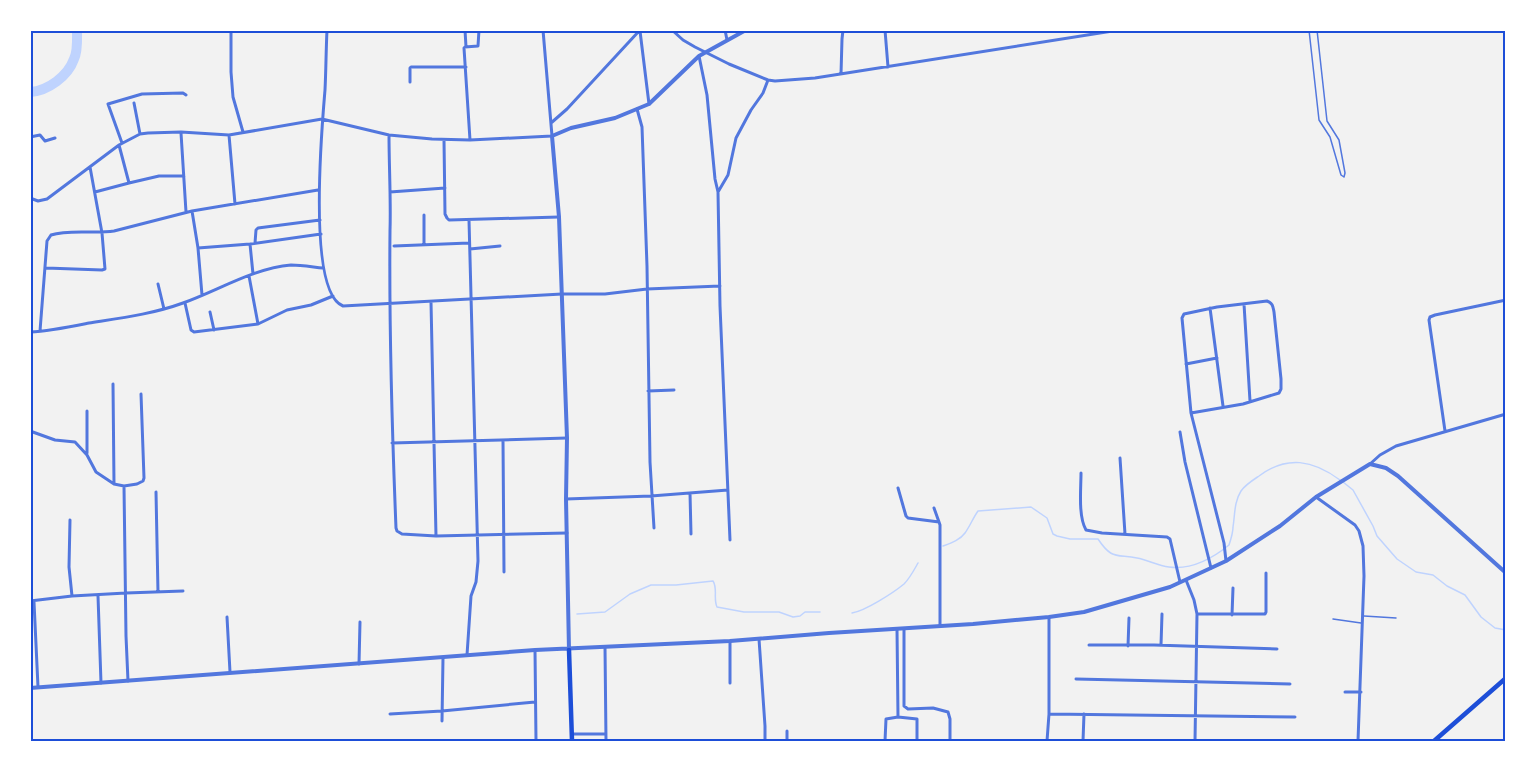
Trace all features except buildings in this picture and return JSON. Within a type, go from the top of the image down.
[{"type":"main road","points":[[569,650],[572,741]]},
{"type":"main road","points":[[1434,741],[1506,678]]},
{"type":"street","points":[[231,30],[233,97],[243,132]]},
{"type":"street","points":[[327,30],[318,190],[323,268],[333,296],[339,304],[343,306],[562,294],[605,294],[647,289],[720,286]]},
{"type":"street","points":[[465,30],[466,47],[464,48],[470,140]]},
{"type":"street","points":[[466,47],[478,46],[479,30]]},
{"type":"street","points":[[543,30],[559,217],[567,438],[569,650]]},
{"type":"street","points":[[551,123],[567,109],[640,30]]},
{"type":"street","points":[[640,30],[649,104]]},
{"type":"street","points":[[672,30],[683,40],[729,64],[775,81],[815,78],[1119,30]]},
{"type":"street","points":[[725,30],[727,40]]},
{"type":"street","points":[[30,198],[38,201],[47,199],[90,166],[140,134],[229,138],[243,132],[322,121],[389,137],[444,143],[552,138],[571,128],[638,112],[699,56],[746,30]]},
{"type":"street","points":[[841,74],[843,30]]},
{"type":"street","points":[[885,30],[888,67]]},
{"type":"street","points":[[699,56],[707,95],[718,192],[730,540]]},
{"type":"street","points":[[410,82],[411,67],[465,68]]},
{"type":"street","points":[[718,192],[728,175],[736,138],[763,93],[768,80]]},
{"type":"street","points":[[129,183],[108,104],[142,94],[183,93],[186,95]]},
{"type":"street","points":[[134,102],[140,134]]},
{"type":"street","points":[[638,112],[641,120],[647,266],[648,391],[654,528]]},
{"type":"street","points":[[30,137],[40,135],[45,141],[55,138]]},
{"type":"street","points":[[181,135],[186,212]]},
{"type":"street","points":[[389,137],[389,303],[392,443],[397,531],[402,534],[436,536],[567,533]]},
{"type":"street","points":[[229,138],[235,204]]},
{"type":"street","points":[[444,143],[445,188],[449,220],[559,217]]},
{"type":"street","points":[[45,268],[103,270],[105,264],[102,233],[90,166]]},
{"type":"street","points":[[95,192],[159,176],[184,176]]},
{"type":"street","points":[[390,192],[445,188]]},
{"type":"street","points":[[40,331],[47,241],[51,235],[102,233],[192,210],[318,190]]},
{"type":"street","points":[[192,210],[202,295]]},
{"type":"street","points":[[424,215],[424,244]]},
{"type":"street","points":[[255,243],[258,228],[320,220]]},
{"type":"street","points":[[467,656],[471,596],[477,577],[469,220]]},
{"type":"street","points":[[198,248],[250,244],[321,234]]},
{"type":"street","points":[[394,246],[469,243]]},
{"type":"street","points":[[250,244],[251,275],[258,324]]},
{"type":"street","points":[[470,249],[500,246]]},
{"type":"street","points":[[30,332],[50,331],[164,309],[185,303],[251,275],[291,265],[323,268]]},
{"type":"street","points":[[158,284],[164,309]]},
{"type":"street","points":[[185,303],[192,332],[258,324],[287,310],[311,305],[333,296]]},
{"type":"street","points":[[1445,431],[1430,317],[1506,300]]},
{"type":"street","points":[[431,302],[436,536]]},
{"type":"street","points":[[1191,413],[1279,393],[1281,379],[1271,302],[1210,308],[1184,314],[1182,318],[1191,413],[1224,543],[1226,561]]},
{"type":"street","points":[[1244,304],[1250,401]]},
{"type":"street","points":[[1210,308],[1223,406]]},
{"type":"street","points":[[210,312],[214,330]]},
{"type":"street","points":[[1186,364],[1217,358]]},
{"type":"street","points":[[113,384],[114,484]]},
{"type":"street","points":[[648,391],[674,390]]},
{"type":"street","points":[[30,431],[55,440],[74,441],[87,455],[96,472],[114,484],[124,486],[137,484],[144,478],[141,394]]},
{"type":"street","points":[[87,411],[87,455]]},
{"type":"street","points":[[30,688],[535,650],[730,641],[940,626],[1084,612],[1162,590],[1210,565],[1226,561],[1280,526],[1316,497],[1396,446],[1506,414]]},
{"type":"street","points":[[1180,432],[1210,565]]},
{"type":"street","points":[[392,443],[567,438]]},
{"type":"street","points":[[502,440],[504,572]]},
{"type":"street","points":[[1120,458],[1125,534]]},
{"type":"street","points":[[1370,464],[1386,468],[1398,476],[1506,573]]},
{"type":"street","points":[[1081,473],[1082,516],[1086,530],[1167,537],[1170,539],[1180,582]]},
{"type":"street","points":[[124,486],[128,682]]},
{"type":"street","points":[[898,488],[908,518],[939,522]]},
{"type":"street","points":[[566,499],[728,490]]},
{"type":"street","points":[[156,492],[158,592]]},
{"type":"street","points":[[690,493],[691,534]]},
{"type":"street","points":[[1316,497],[1355,525],[1363,546],[1358,741]]},
{"type":"street","points":[[934,508],[940,530],[940,626]]},
{"type":"street","points":[[70,520],[69,567],[72,596]]},
{"type":"street","points":[[1197,614],[1266,613],[1266,573]]},
{"type":"street","points":[[1186,579],[1197,614],[1195,741]]},
{"type":"street","points":[[1232,615],[1233,588]]},
{"type":"street","points":[[39,687],[32,601],[72,596],[183,591]]},
{"type":"street","points":[[98,596],[101,683]]},
{"type":"street","points":[[1161,645],[1162,614]]},
{"type":"street","points":[[227,617],[230,672]]},
{"type":"street","points":[[1047,741],[1049,617]]},
{"type":"street","points":[[1128,646],[1129,618]]},
{"type":"street","points":[[359,664],[360,622]]},
{"type":"street","points":[[904,628],[904,706],[908,709],[933,708],[948,712],[950,741]]},
{"type":"street","points":[[897,629],[898,717]]},
{"type":"street","points":[[759,639],[765,741]]},
{"type":"street","points":[[730,641],[730,683]]},
{"type":"street","points":[[1089,645],[1277,649]]},
{"type":"street","points":[[605,647],[606,741]]},
{"type":"street","points":[[535,650],[536,741]]},
{"type":"street","points":[[442,722],[443,658]]},
{"type":"street","points":[[1076,679],[1290,684]]},
{"type":"street","points":[[1345,692],[1360,692]]},
{"type":"street","points":[[390,714],[535,702]]},
{"type":"street","points":[[1049,714],[1295,717]]},
{"type":"street","points":[[1083,741],[1084,714]]},
{"type":"street","points":[[885,741],[886,719],[898,717],[917,719],[917,741]]},
{"type":"street","points":[[787,731],[787,741]]},
{"type":"street","points":[[572,734],[605,734]]},
{"type":"lane","points":[[1309,30],[1319,120],[1330,137],[1341,175],[1344,177],[1339,140],[1327,121],[1317,30]]},
{"type":"lane","points":[[1363,616],[1396,618]]},
{"type":"lane","points":[[1333,619],[1362,623]]},
{"type":"waterway","points":[[30,92],[50,86],[67,71],[76,52],[77,30]]},
{"type":"waterway","points":[[943,546],[963,535],[978,511],[1031,507],[1047,518],[1053,534],[1057,536],[1070,539],[1098,539],[1107,550],[1115,555],[1165,566],[1185,567],[1209,558],[1229,545],[1239,495],[1247,485],[1269,469],[1290,463],[1310,464],[1340,480]]},
{"type":"waterway","points":[[1343,482],[1353,490],[1377,536],[1397,559],[1416,572],[1433,575],[1447,586],[1465,595],[1481,617],[1495,628],[1506,630]]},
{"type":"waterway","points":[[852,613],[858,612],[899,588],[918,563]]},
{"type":"waterway","points":[[577,614],[605,612],[630,594],[651,585],[713,581],[717,607],[744,612],[779,612],[793,617],[805,612],[820,612]]}]
